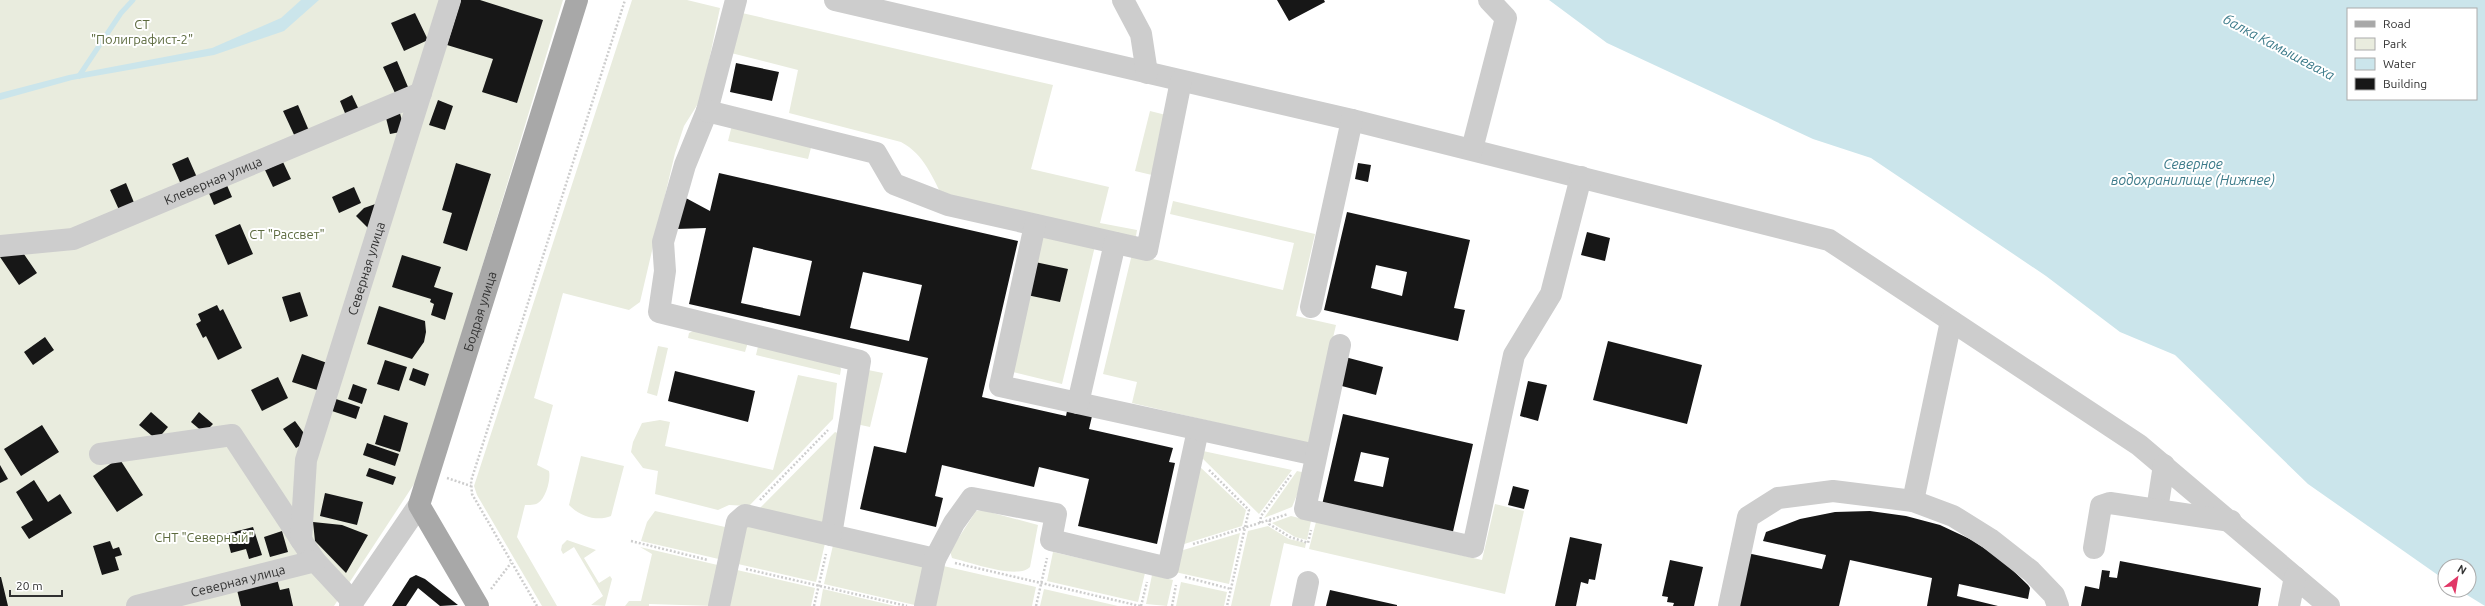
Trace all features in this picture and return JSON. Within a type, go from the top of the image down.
[{"type":"main road","name":"Бодрая улица","points":[[419,505],[577,0]]},
{"type":"main road","points":[[419,505],[477,604]]},
{"type":"street","name":"Северная улица","points":[[301,540],[306,460],[450,0]]},
{"type":"street","points":[[736,0],[707,111],[684,165],[664,242],[665,272],[659,312],[860,361],[831,535]]},
{"type":"street","points":[[835,0],[1352,120],[1829,240],[2139,445],[2231,521],[2328,606]]},
{"type":"street","points":[[1124,0],[1141,34],[1147,73]]},
{"type":"street","points":[[1472,149],[1506,18],[1489,0]]},
{"type":"street","points":[[707,111],[876,153],[894,184],[948,206],[1147,250],[1181,81]]},
{"type":"street","name":"Клеверная улица","points":[[0,246],[74,240],[421,93]]},
{"type":"street","points":[[1311,307],[1352,120]]},
{"type":"street","points":[[1340,345],[1312,454],[1305,509],[1473,547],[1514,355],[1551,294],[1581,177]]},
{"type":"street","points":[[1035,225],[1000,386],[1312,454]]},
{"type":"street","points":[[1078,403],[1115,243]]},
{"type":"street","points":[[1913,501],[1951,321]]},
{"type":"street","points":[[926,606],[935,559],[954,522],[972,498],[1056,514],[1051,540],[1166,569],[1173,547],[1193,460],[1198,430]]},
{"type":"street","points":[[100,454],[232,435],[315,561],[351,604]]},
{"type":"street","points":[[2157,510],[2164,465]]},
{"type":"street","points":[[1729,606],[1748,517],[1778,498],[1833,491],[1913,501],[1954,516],[1990,539],[2031,571],[2054,595],[2058,606]]},
{"type":"street","points":[[2094,548],[2101,506],[2110,503],[2231,521]]},
{"type":"street","name":"Бодрая улица","points":[[351,604],[419,505]]},
{"type":"street","points":[[719,606],[737,522],[745,515],[935,559]]},
{"type":"street","name":"Северная улица","points":[[137,606],[315,561]]},
{"type":"street","points":[[2289,606],[2295,577]]},
{"type":"street","points":[[1303,606],[1308,582]]},
{"type":"path","points":[[537,606],[472,494],[472,486],[625,0]]},
{"type":"path","points":[[748,516],[751,510],[831,427]]},
{"type":"path","points":[[1260,523],[1261,516],[1312,454]]},
{"type":"path","points":[[1193,460],[1200,461],[1249,510],[1227,606]]},
{"type":"path","points":[[429,471],[472,486]]},
{"type":"path","points":[[1173,547],[1181,548],[1305,509]]},
{"type":"path","points":[[1270,520],[1269,524],[1290,537],[1308,543]]},
{"type":"path","points":[[814,606],[831,535]]},
{"type":"path","points":[[1036,606],[1051,540]]},
{"type":"path","points":[[631,541],[908,606]]},
{"type":"path","points":[[935,559],[1042,582],[1141,606],[1166,569]]},
{"type":"path","points":[[477,604],[511,563]]},
{"type":"path","points":[[1166,569],[1231,589]]},
{"type":"path","points":[[1166,569],[1172,606]]},
{"type":"green space","name":"СТ \"Рассвет\"","points":[[0,0],[563,0],[418,478],[334,606],[0,606]]},
{"type":"green space","points":[[632,0],[687,0],[720,8],[701,99],[684,126],[675,153],[640,302],[629,310],[563,293],[534,398],[553,405],[537,465],[549,471],[549,483],[546,493],[541,501],[532,505],[525,505],[517,537],[557,606],[542,606],[477,495],[474,486]]},
{"type":"green space","points":[[742,13],[1053,85],[1031,169],[1109,187],[1100,223],[1137,230],[1135,242],[944,200],[932,175],[922,160],[909,147],[901,142],[789,113],[798,70],[731,53]]},
{"type":"green space","points":[[1150,111],[1166,115],[1152,175],[1135,171]]},
{"type":"green space","points":[[732,125],[812,144],[808,159],[728,141]]},
{"type":"green space","points":[[1173,201],[1315,234],[1296,316],[1336,325],[1308,444],[1132,403],[1137,382],[1103,374],[1132,254],[1283,290],[1294,243],[1170,214]]},
{"type":"green space","points":[[1042,233],[1095,246],[1062,384],[1009,371]]},
{"type":"green space","points":[[699,328],[749,339],[745,352],[688,338],[689,333]]},
{"type":"green space","points":[[759,342],[837,361],[841,369],[840,375],[756,355]]},
{"type":"green space","points":[[658,346],[668,348],[657,396],[647,393]]},
{"type":"green space","points":[[868,370],[883,373],[870,427],[856,424]]},
{"type":"green space","points":[[798,375],[837,383],[833,419],[749,506],[729,505],[718,510],[655,494],[658,471],[643,468],[631,452],[633,442],[642,423],[660,420],[670,422],[665,446],[773,470]]},
{"type":"green space","points":[[835,432],[840,434],[824,525],[755,513]]},
{"type":"green space","points":[[1203,451],[1292,470],[1259,514],[1201,457]]},
{"type":"green space","points":[[581,456],[624,466],[611,516],[606,518],[588,517],[573,509],[569,505]]},
{"type":"green space","points":[[1199,466],[1246,510],[1242,526],[1181,545]]},
{"type":"green space","points":[[1297,471],[1306,473],[1292,507],[1264,518]]},
{"type":"green space","points":[[1495,504],[1524,511],[1505,594],[1309,549],[1316,522],[1482,560]]},
{"type":"green space","points":[[982,510],[1038,525],[1030,567],[1024,571],[1005,571],[952,558],[950,551],[976,511]]},
{"type":"green space","points":[[655,511],[725,527],[728,531],[723,560],[641,541],[647,522]]},
{"type":"green space","points":[[1291,516],[1311,521],[1307,540],[1295,537],[1272,523]]},
{"type":"green space","points":[[748,521],[826,539],[816,582],[738,564]]},
{"type":"green space","points":[[1268,526],[1289,539],[1306,543],[1305,548],[1284,543],[1270,606],[1231,606],[1248,531]]},
{"type":"green space","points":[[1240,533],[1229,584],[1175,572],[1180,551]]},
{"type":"green space","points":[[567,540],[596,550],[584,558],[599,583],[610,576],[612,579],[605,606],[591,605],[603,596],[574,547],[563,554],[561,550],[562,545]]},
{"type":"green space","points":[[834,541],[931,563],[919,606],[824,584]]},
{"type":"green space","points":[[640,547],[722,566],[713,606],[649,604],[649,606],[625,606],[629,601],[641,601],[652,554]]},
{"type":"green space","points":[[1053,552],[1145,573],[1138,602],[1047,581]]},
{"type":"green space","points":[[939,565],[1036,587],[1032,606],[930,606]]},
{"type":"green space","points":[[737,570],[815,588],[811,606],[729,606]]},
{"type":"green space","points":[[1152,575],[1173,580],[1167,606],[1146,604]]},
{"type":"green space","points":[[1181,582],[1227,592],[1224,606],[1176,606]]},
{"type":"green space","points":[[823,589],[895,606],[820,606]]},
{"type":"green space","points":[[1044,589],[1118,606],[1040,606]]},
{"type":"water","points":[[301,0],[319,0],[284,31],[214,55],[72,80],[0,100],[0,93],[69,75],[212,48],[281,18]]},
{"type":"water","name":"Северное водохранилище (Нижнее)","points":[[1549,0],[2485,0],[2485,606],[2472,598],[2477,598],[2477,558],[2437,558],[2437,574],[2308,484],[2175,355],[2120,332],[2046,276],[1871,158],[1813,139],[1607,43]]},
{"type":"building","points":[[461,0],[480,0],[543,20],[517,103],[482,92],[493,59],[447,45]]},
{"type":"building","points":[[1277,0],[1324,0],[1325,2],[1289,21]]},
{"type":"building","points":[[415,13],[428,40],[404,51],[391,23]]},
{"type":"building","points":[[397,61],[408,87],[395,93],[383,67]]},
{"type":"building","points":[[736,63],[779,72],[772,101],[730,92]]},
{"type":"building","points":[[352,95],[360,112],[347,118],[340,101]]},
{"type":"building","points":[[438,100],[453,106],[445,130],[429,125]]},
{"type":"building","points":[[298,105],[310,133],[296,139],[283,111]]},
{"type":"building","points":[[399,110],[405,131],[390,134],[385,114]]},
{"type":"building","points":[[188,157],[199,182],[183,189],[172,164]]},
{"type":"building","points":[[283,162],[291,179],[273,187],[265,170]]},
{"type":"building","points":[[456,163],[491,174],[467,251],[443,243],[452,213],[442,210]]},
{"type":"building","points":[[1358,163],[1371,165],[1368,182],[1355,179]]},
{"type":"building","points":[[719,173],[1018,241],[982,397],[1066,416],[1068,406],[1093,412],[1089,429],[1173,448],[1169,462],[1175,463],[1157,544],[1078,526],[1089,479],[1039,467],[1034,487],[942,465],[935,496],[943,498],[936,527],[860,509],[874,446],[906,453],[928,358],[689,304],[706,228],[676,229],[684,197],[710,211]],"holes":[[[753,247],[812,261],[800,316],[741,303]],[[863,272],[922,285],[909,341],[850,328]]]},
{"type":"building","points":[[126,183],[135,205],[120,212],[110,190]]},
{"type":"building","points":[[226,183],[232,197],[214,205],[208,191]]},
{"type":"building","points":[[354,187],[361,203],[339,213],[332,197]]},
{"type":"building","points":[[384,201],[372,232],[356,216],[364,208]]},
{"type":"building","points":[[1347,212],[1470,240],[1454,308],[1465,310],[1458,341],[1324,310]],"holes":[[[1376,265],[1407,272],[1402,296],[1371,288]]]},
{"type":"building","points":[[240,224],[253,254],[228,265],[215,235]]},
{"type":"building","points":[[1587,232],[1610,238],[1605,261],[1581,255]]},
{"type":"building","points":[[17,244],[37,273],[19,285],[0,257]]},
{"type":"building","points":[[402,255],[441,267],[434,287],[453,293],[445,320],[431,315],[434,304],[430,302],[431,299],[392,287]]},
{"type":"building","points":[[1035,262],[1068,269],[1060,302],[1027,295]]},
{"type":"building","points":[[300,292],[308,316],[290,322],[282,297]]},
{"type":"building","points":[[217,305],[220,311],[223,309],[242,348],[218,360],[206,336],[203,338],[196,324],[201,321],[198,314]]},
{"type":"building","points":[[379,306],[425,321],[426,332],[424,342],[412,359],[367,344]]},
{"type":"building","points":[[45,337],[54,350],[33,365],[24,352]]},
{"type":"building","points":[[1608,341],[1702,365],[1687,424],[1593,400]]},
{"type":"building","points":[[302,354],[330,364],[320,391],[292,382]]},
{"type":"building","points":[[1345,357],[1383,367],[1376,395],[1338,385]]},
{"type":"building","points":[[385,360],[407,367],[399,391],[377,384]]},
{"type":"building","points":[[413,368],[429,374],[425,386],[409,380]]},
{"type":"building","points":[[675,371],[755,391],[748,422],[668,401]]},
{"type":"building","points":[[278,377],[288,398],[262,411],[251,390]]},
{"type":"building","points":[[1528,381],[1547,385],[1538,421],[1520,416]]},
{"type":"building","points":[[353,384],[367,389],[362,404],[348,399]]},
{"type":"building","points":[[336,399],[360,407],[356,419],[332,411]]},
{"type":"building","points":[[151,412],[168,427],[157,440],[139,425]]},
{"type":"building","points":[[199,412],[213,424],[204,433],[191,422]]},
{"type":"building","points":[[1343,414],[1473,444],[1452,536],[1322,505]],"holes":[[[1361,452],[1389,458],[1383,487],[1354,481]]]},
{"type":"building","points":[[384,415],[408,423],[400,452],[375,444]]},
{"type":"building","points":[[295,421],[309,440],[296,448],[283,429]]},
{"type":"building","points":[[42,425],[59,452],[21,476],[4,449]]},
{"type":"building","points":[[367,443],[399,454],[395,466],[363,455]]},
{"type":"building","points":[[119,458],[143,495],[117,512],[93,476]]},
{"type":"building","points":[[0,465],[8,479],[0,483]]},
{"type":"building","points":[[369,468],[396,477],[393,485],[366,476]]},
{"type":"building","points":[[34,480],[48,502],[60,494],[72,513],[29,539],[21,527],[33,520],[16,492]]},
{"type":"building","points":[[1513,486],[1529,490],[1524,509],[1508,505]]},
{"type":"building","points":[[325,493],[363,502],[357,525],[320,516]]},
{"type":"building","points":[[1870,511],[1906,516],[1940,525],[1972,540],[2002,560],[2028,585],[2030,588],[2028,599],[1959,584],[1957,596],[1998,606],[1927,606],[1932,578],[1850,560],[1839,606],[1735,606],[1747,553],[1822,569],[1826,555],[1763,541],[1766,532],[1800,519],[1835,512]]},
{"type":"building","points":[[313,522],[342,525],[368,535],[346,573],[315,541]]},
{"type":"building","points":[[253,527],[262,555],[249,559],[246,549],[231,553],[226,534]]},
{"type":"building","points":[[282,531],[288,552],[270,557],[264,537]]},
{"type":"building","points":[[1570,537],[1602,544],[1595,580],[1589,579],[1588,584],[1581,582],[1576,606],[1555,606]]},
{"type":"building","points":[[110,541],[113,549],[119,547],[122,555],[115,557],[119,570],[102,575],[93,546]]},
{"type":"building","points":[[1670,560],[1703,567],[1694,606],[1673,606],[1674,603],[1667,602],[1668,597],[1662,596]]},
{"type":"building","points":[[2120,561],[2261,588],[2258,606],[2081,606],[2085,586],[2099,589],[2102,570],[2110,571],[2109,577],[2117,578]]},
{"type":"building","points":[[276,575],[280,590],[289,588],[293,606],[241,606],[236,586]]},
{"type":"building","points":[[416,575],[425,579],[458,605],[440,606],[418,588],[406,606],[392,606],[410,578]]},
{"type":"building","points":[[1,577],[8,606],[0,606]]},
{"type":"building","points":[[1330,590],[1397,605],[1397,606],[1326,606]]},
{"type":"waterway","points":[[79,76],[121,13],[133,0]]},
{"type":"park label","name":"СТ \"Полиграфист-2\"","points":[[142,32]]},
{"type":"park label","name":"СНТ \"Северный\"","points":[[204,537]]},
{"type":"water label","name":"балка Камышеваха","points":[[2279,47]]}]
